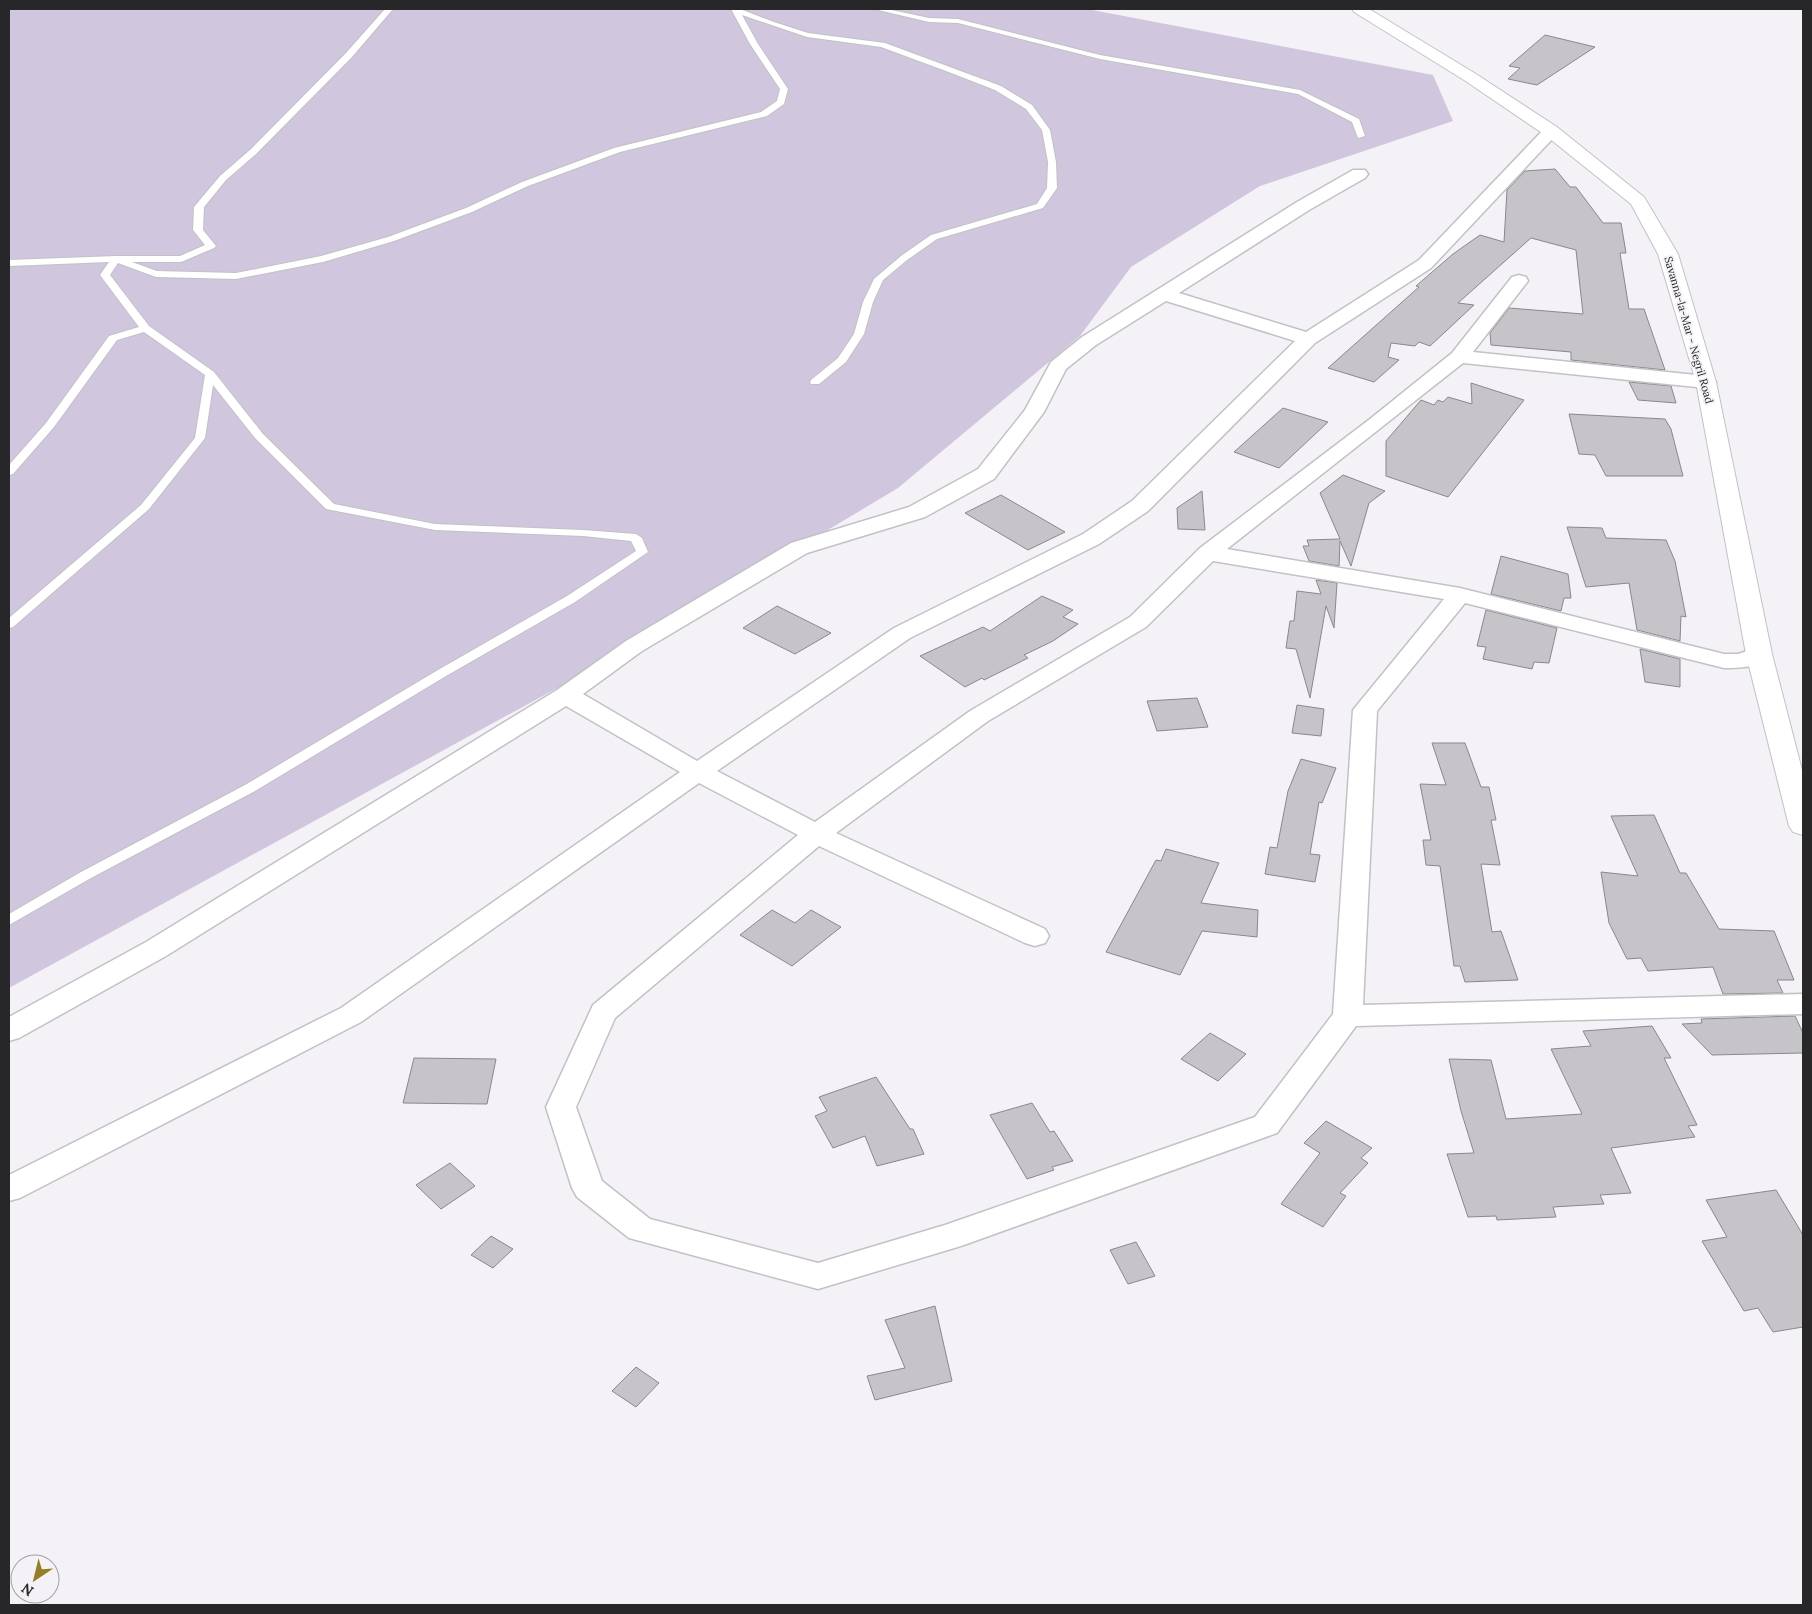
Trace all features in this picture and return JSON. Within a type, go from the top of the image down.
[{"type":"main road","name":"Savanna-la-Mar - Negril Road","points":[[1359,9],[1470,77],[1551,131],[1638,200],[1668,254],[1706,382],[1759,654],[1803,826]]},
{"type":"street","points":[[9,1189],[351,1015],[698,772],[902,633],[1091,539],[1140,506],[1308,339],[1425,264],[1551,131]]},
{"type":"street","points":[[9,1030],[156,949],[566,695],[634,646],[799,548],[917,512],[986,474],[1034,412],[1058,366],[1089,341],[1303,206],[1359,174]]},
{"type":"street","points":[[1460,595],[1365,710],[1348,1016],[1266,1124],[949,1236],[818,1276],[640,1229],[588,1188],[562,1107],[604,1012],[816,834],[979,716],[1138,622],[1208,553],[1377,423],[1459,357],[1519,281]]},
{"type":"street","points":[[1164,294],[1308,339]]},
{"type":"street","points":[[1459,357],[1706,382]]},
{"type":"street","points":[[1208,553],[1460,595],[1724,661],[1741,662],[1759,654]]},
{"type":"street","points":[[566,695],[698,772],[816,834],[1035,936]]},
{"type":"street","points":[[1348,1016],[1803,1004]]},
{"type":"lane","points":[[9,263],[116,259],[181,259],[211,246],[198,230],[200,207],[223,178],[253,152],[349,55],[388,9]]},
{"type":"lane","points":[[116,259],[156,274],[236,276],[323,259],[391,239],[469,210],[525,184],[617,150],[764,114],[781,102],[784,89],[754,44],[735,9]]},
{"type":"lane","points":[[735,9],[771,24],[807,35],[882,45],[998,88],[1029,106],[1046,130],[1052,162],[1052,188],[1040,206],[934,237],[904,258],[879,279],[868,302],[859,334],[842,360],[815,382]]},
{"type":"lane","points":[[878,9],[930,20],[958,21],[1120,61],[1300,92],[1356,121],[1361,136]]},
{"type":"lane","points":[[9,920],[86,875],[250,788],[442,673],[572,599],[642,552],[636,538],[573,532],[435,528],[330,507],[259,436],[210,374],[145,328],[104,275],[116,259]]},
{"type":"lane","points":[[9,472],[50,425],[113,338],[145,328]]},
{"type":"lane","points":[[9,624],[145,508],[200,438],[210,374]]},
{"type":"shaded area","points":[[9,9],[1087,9],[1433,75],[1453,121],[1260,186],[1131,267],[1080,336],[898,488],[634,646],[9,988]]},
{"type":"building","points":[[1545,35],[1595,47],[1537,85],[1508,79],[1520,68],[1509,66]]},
{"type":"building","points":[[1555,169],[1570,187],[1576,187],[1603,223],[1621,223],[1626,253],[1620,253],[1629,309],[1644,309],[1665,370],[1571,360],[1571,352],[1491,345],[1490,333],[1509,308],[1583,314],[1576,250],[1531,238],[1458,303],[1474,305],[1430,346],[1419,342],[1415,346],[1391,343],[1388,357],[1399,360],[1374,382],[1328,368],[1453,254],[1480,235],[1504,242],[1507,190],[1525,171]]},
{"type":"building","points":[[1629,382],[1671,386],[1676,403],[1638,400]]},
{"type":"building","points":[[1471,383],[1524,400],[1448,497],[1386,476],[1386,441],[1421,400],[1434,405],[1438,400],[1443,402],[1448,397],[1472,404]]},
{"type":"building","points":[[1283,408],[1328,422],[1279,468],[1234,452]]},
{"type":"building","points":[[1569,414],[1665,419],[1671,429],[1683,476],[1606,476],[1595,455],[1579,454]]},
{"type":"building","points":[[1343,475],[1385,491],[1369,503],[1351,566],[1340,541],[1339,566],[1309,561],[1303,546],[1309,546],[1307,540],[1340,539],[1320,493]]},
{"type":"building","points":[[1202,491],[1205,530],[1178,529],[1177,508]]},
{"type":"building","points":[[1001,495],[1065,532],[1028,550],[965,513]]},
{"type":"building","points":[[1567,527],[1602,528],[1606,538],[1666,540],[1675,561],[1686,617],[1681,616],[1680,641],[1637,630],[1629,583],[1586,587]]},
{"type":"building","points":[[1501,556],[1568,574],[1571,598],[1564,598],[1561,611],[1491,594]]},
{"type":"building","points":[[1316,580],[1337,583],[1334,628],[1326,606],[1310,698],[1296,649],[1286,648],[1290,621],[1294,621],[1297,591],[1321,594]]},
{"type":"building","points":[[1042,596],[1073,610],[1063,617],[1078,624],[1053,641],[1024,655],[1028,658],[984,680],[982,678],[965,687],[920,656],[983,627],[990,631]]},
{"type":"building","points":[[777,606],[831,633],[795,654],[743,628]]},
{"type":"building","points":[[1486,610],[1557,628],[1549,663],[1534,662],[1532,669],[1483,659],[1486,647],[1477,646]]},
{"type":"building","points":[[1640,649],[1680,659],[1680,687],[1645,682]]},
{"type":"building","points":[[1197,698],[1208,727],[1157,731],[1147,701]]},
{"type":"building","points":[[1297,705],[1324,709],[1321,736],[1292,733]]},
{"type":"building","points":[[1432,743],[1465,743],[1481,787],[1489,787],[1496,820],[1491,820],[1500,865],[1481,864],[1492,932],[1501,931],[1518,980],[1465,982],[1460,966],[1454,966],[1440,866],[1426,865],[1423,840],[1431,840],[1420,784],[1446,785]]},
{"type":"building","points":[[1301,759],[1336,768],[1322,803],[1319,802],[1310,854],[1320,855],[1315,882],[1265,874],[1270,847],[1277,848],[1288,791]]},
{"type":"building","points":[[1654,815],[1680,873],[1686,873],[1719,929],[1774,931],[1794,980],[1777,980],[1783,993],[1723,994],[1713,967],[1648,971],[1641,958],[1627,959],[1609,923],[1601,872],[1638,876],[1611,816]]},
{"type":"building","points":[[1166,849],[1219,863],[1201,903],[1258,910],[1257,937],[1202,931],[1180,975],[1106,952],[1156,860],[1161,861]]},
{"type":"building","points":[[772,910],[795,923],[811,910],[841,927],[792,966],[740,935]]},
{"type":"building","points":[[1795,1016],[1803,1033],[1803,1053],[1712,1055],[1682,1024],[1702,1023],[1701,1019]]},
{"type":"building","points":[[1652,1026],[1671,1058],[1664,1058],[1697,1125],[1688,1126],[1695,1137],[1611,1148],[1631,1193],[1600,1195],[1604,1204],[1553,1207],[1556,1217],[1497,1220],[1496,1216],[1468,1217],[1447,1154],[1474,1153],[1461,1111],[1449,1059],[1491,1060],[1506,1119],[1582,1114],[1551,1049],[1591,1046],[1583,1031]]},
{"type":"building","points":[[1210,1033],[1246,1054],[1218,1081],[1181,1059]]},
{"type":"building","points":[[414,1058],[496,1059],[487,1104],[403,1103]]},
{"type":"building","points":[[876,1077],[910,1129],[913,1129],[924,1154],[877,1166],[865,1136],[833,1148],[815,1116],[827,1111],[819,1097]]},
{"type":"building","points":[[1032,1103],[1050,1132],[1054,1131],[1073,1161],[1052,1167],[1054,1170],[1027,1179],[990,1115]]},
{"type":"building","points":[[1326,1121],[1372,1148],[1361,1158],[1368,1163],[1340,1193],[1346,1196],[1323,1227],[1281,1204],[1320,1153],[1304,1143]]},
{"type":"building","points":[[450,1163],[475,1186],[441,1209],[416,1185]]},
{"type":"building","points":[[1776,1190],[1803,1235],[1803,1327],[1773,1332],[1758,1308],[1744,1311],[1702,1241],[1727,1237],[1706,1200]]},
{"type":"building","points":[[491,1236],[513,1249],[493,1268],[471,1255]]},
{"type":"building","points":[[1136,1242],[1155,1276],[1128,1284],[1110,1250]]},
{"type":"building","points":[[935,1306],[952,1381],[875,1400],[867,1376],[905,1368],[885,1320]]},
{"type":"building","points":[[636,1367],[659,1383],[636,1407],[612,1391]]}]
